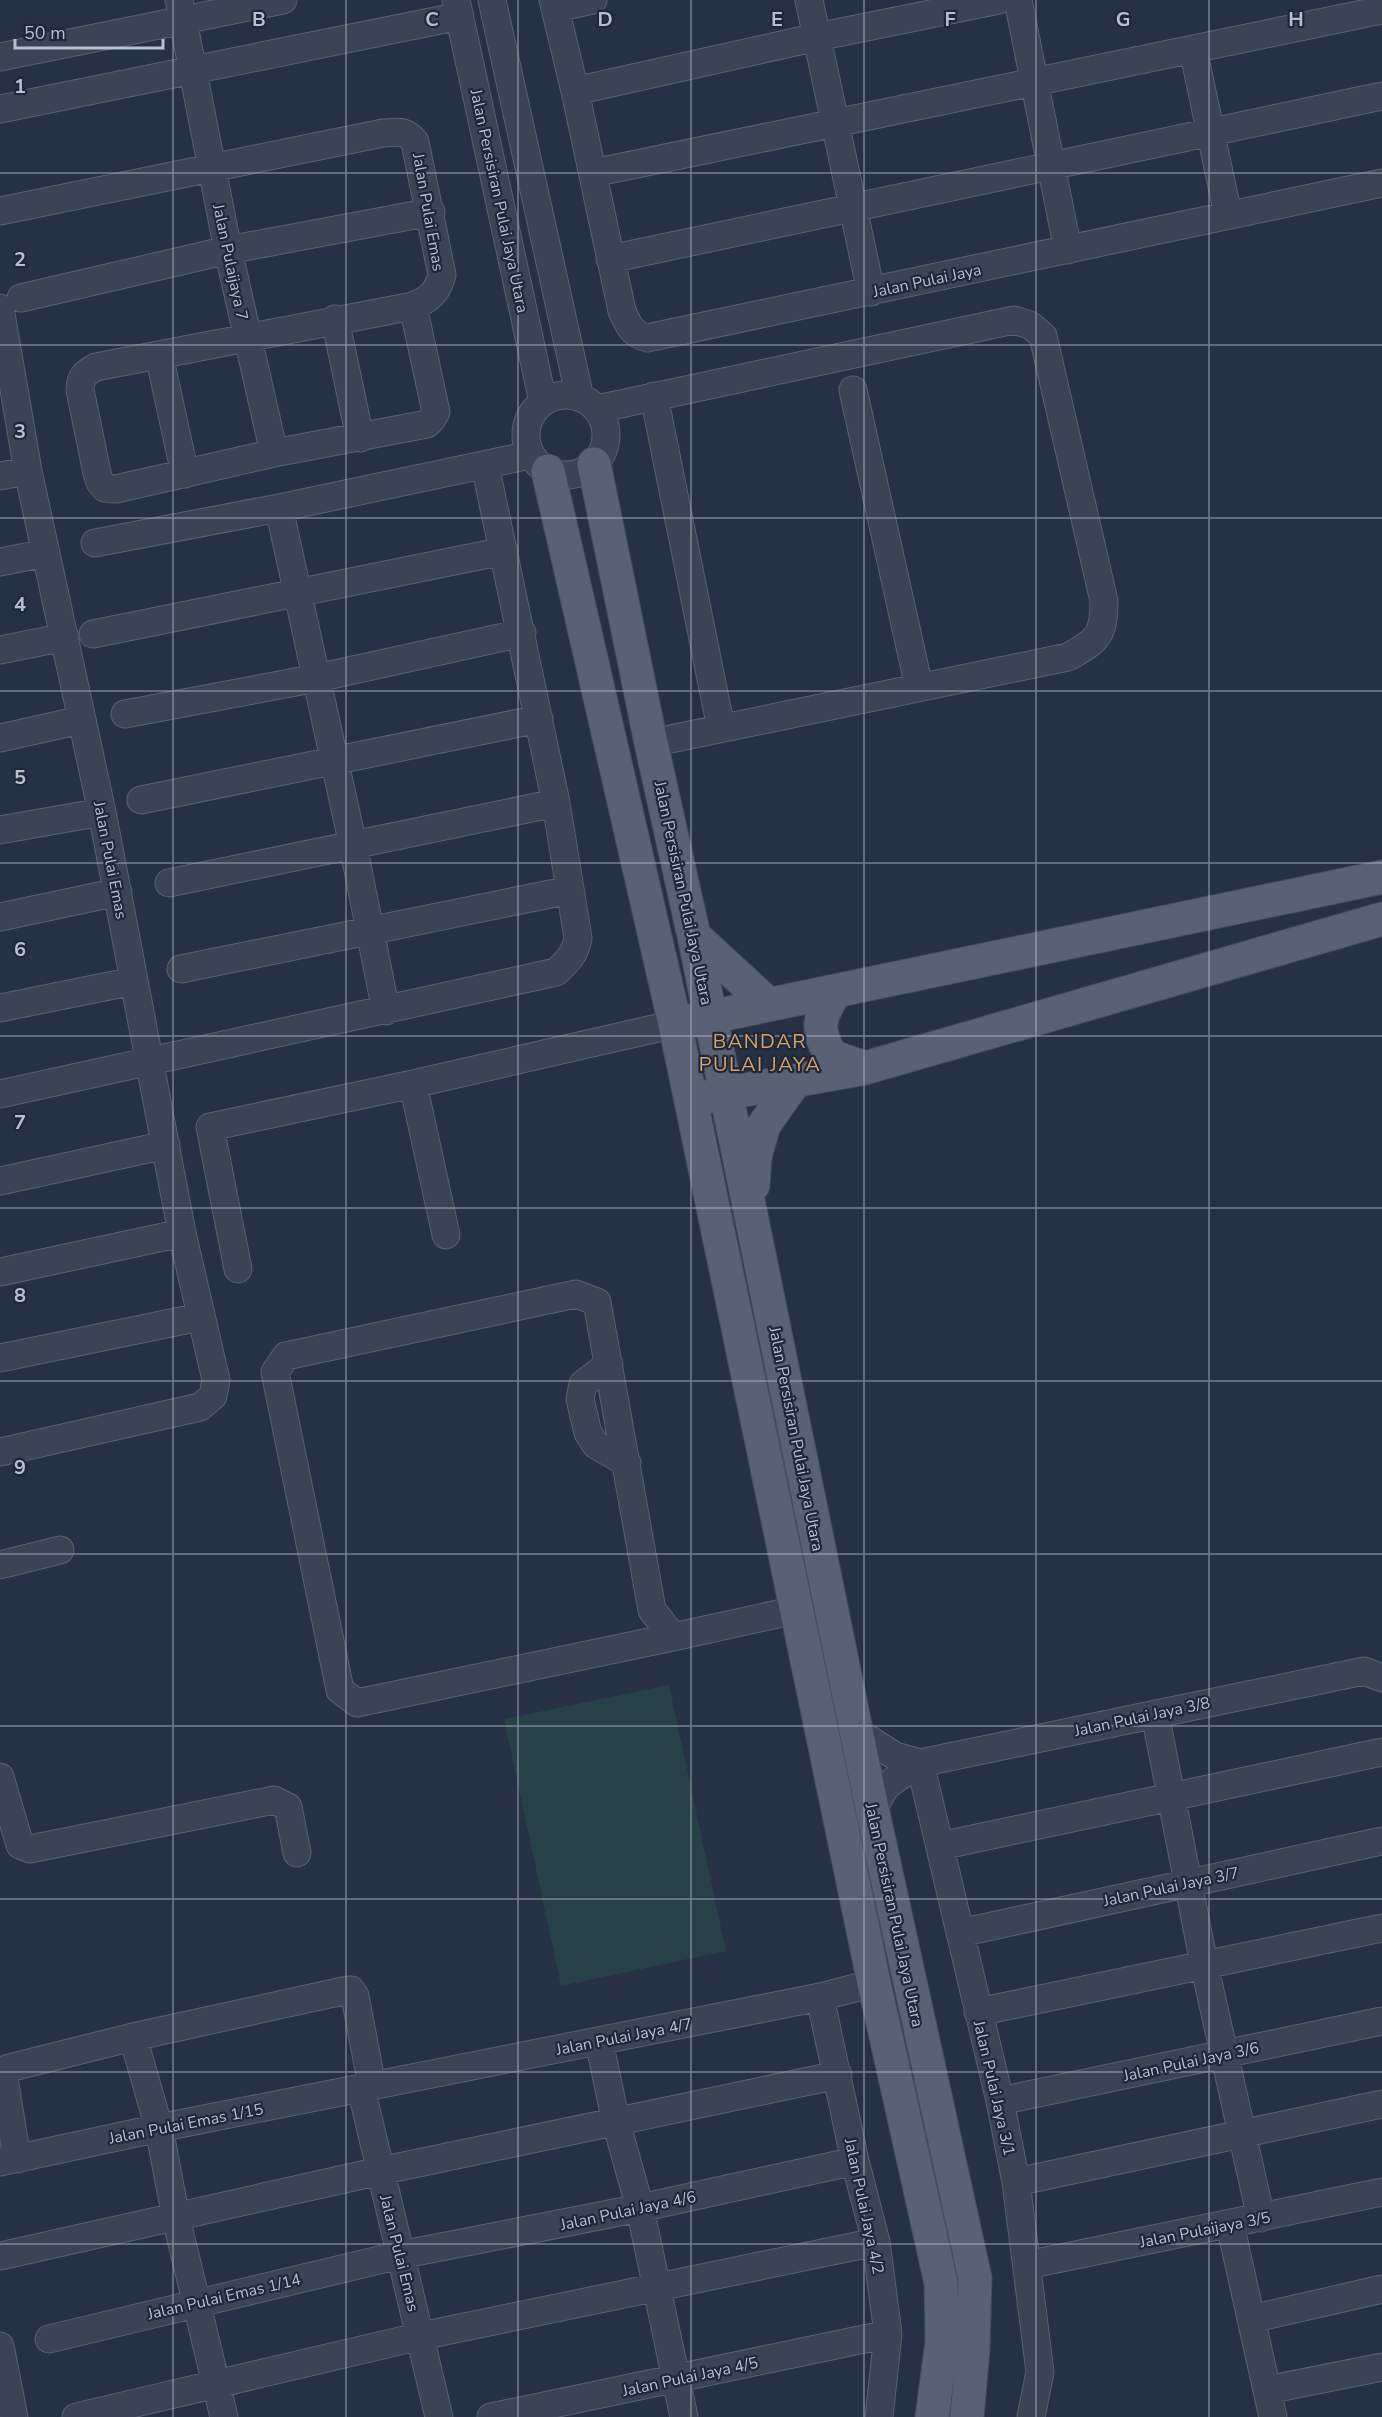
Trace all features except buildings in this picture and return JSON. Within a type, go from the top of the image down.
[{"type":"main road","name":"Jalan Persisiran Pulai Jaya Utara","points":[[539,463],[675,1024],[874,1983],[941,2283],[942,2342],[932,2417]]},
{"type":"main road","name":"Jalan Persisiran Pulai Jaya Utara","points":[[594,464],[727,1094],[873,1813],[975,2277],[973,2349],[967,2417]]},
{"type":"main road","points":[[675,1024],[1382,877]]},
{"type":"main road","points":[[690,1100],[865,1068],[1382,919]]},
{"type":"main road","points":[[694,936],[768,1004]]},
{"type":"main road","points":[[835,991],[824,1011],[820,1035],[831,1056],[865,1068]]},
{"type":"main road","points":[[751,1211],[755,1156],[764,1125],[795,1081]]},
{"type":"street","points":[[0,57],[181,10],[283,0]]},
{"type":"street","points":[[95,543],[485,465],[539,463],[572,475],[594,464],[604,450],[606,432],[602,416],[589,403],[492,0]]},
{"type":"street","points":[[554,4],[593,0]]},
{"type":"street","points":[[809,0],[837,123],[871,292]]},
{"type":"street","points":[[575,92],[817,37],[999,0]]},
{"type":"street","points":[[1018,0],[1068,250]]},
{"type":"street","name":"Jalan Pulai Jaya","points":[[554,4],[622,311],[630,329],[636,335],[647,338],[1382,183]]},
{"type":"street","points":[[0,109],[193,70],[458,8]]},
{"type":"street","name":"Jalan Persisiran Pulai Jaya Utara","points":[[458,8],[543,402]]},
{"type":"street","name":"Jalan Pulaijaya 7","points":[[181,10],[246,336],[274,453]]},
{"type":"street","points":[[593,173],[1382,10]]},
{"type":"street","points":[[1193,49],[1228,215]]},
{"type":"street","points":[[610,259],[1382,96]]},
{"type":"street","name":"Jalan Pulai Emas","points":[[0,211],[402,131],[409,134],[415,142],[442,275],[438,289],[431,298],[413,306],[246,336],[96,367],[84,374],[80,381],[80,390],[97,473],[105,488],[116,489],[185,474]]},
{"type":"street","points":[[11,303],[228,250],[431,212]]},
{"type":"street","name":"Jalan Pulai Emas","points":[[0,1452],[200,1407],[213,1396],[216,1380],[182,1233],[102,812],[65,636],[7,385],[11,303]]},
{"type":"street","points":[[159,354],[185,474],[274,453],[427,424],[436,412],[413,306]]},
{"type":"street","points":[[335,319],[360,438]]},
{"type":"street","points":[[539,463],[527,446],[527,426],[530,417],[543,402],[565,395],[589,403],[654,396],[1014,320],[1030,325],[1042,336],[1104,601],[1104,625],[1091,644],[1068,657],[651,742]]},
{"type":"street","points":[[853,390],[919,687]]},
{"type":"street","points":[[654,396],[721,728]]},
{"type":"street","points":[[0,1094],[556,972],[570,960],[576,951],[578,938],[556,803],[485,465]]},
{"type":"street","points":[[0,476],[28,471]]},
{"type":"street","points":[[279,508],[353,845],[386,1011]]},
{"type":"street","points":[[93,634],[504,551]]},
{"type":"street","points":[[0,562],[46,553]]},
{"type":"street","points":[[124,714],[317,678],[522,633]]},
{"type":"street","points":[[0,650],[65,636]]},
{"type":"street","points":[[141,800],[539,719]]},
{"type":"street","points":[[0,738],[81,720]]},
{"type":"street","points":[[169,883],[556,803]]},
{"type":"street","points":[[0,830],[102,812]]},
{"type":"street","points":[[181,969],[570,890]]},
{"type":"street","points":[[0,916],[118,892]]},
{"type":"street","points":[[0,1008],[134,981]]},
{"type":"street","points":[[238,1269],[210,1127],[413,1084],[675,1024]]},
{"type":"street","points":[[413,1084],[446,1235]]},
{"type":"street","points":[[0,1181],[166,1145]]},
{"type":"street","points":[[0,1272],[182,1233]]},
{"type":"street","points":[[673,1637],[652,1610],[597,1302],[576,1294],[286,1356],[275,1372],[340,1690],[357,1703],[673,1637],[796,1610]]},
{"type":"street","points":[[0,1358],[200,1317]]},
{"type":"street","points":[[609,1364],[583,1384],[579,1399],[588,1432],[596,1445],[627,1463]]},
{"type":"street","points":[[0,1565],[60,1550]]},
{"type":"street","name":"Jalan Pulai Jaya 3/8","points":[[920,1763],[1155,1714],[1373,1675]]},
{"type":"street","points":[[1155,1714],[1204,1964],[1261,2218]]},
{"type":"street","points":[[856,1731],[895,1756],[920,1763]]},
{"type":"street","points":[[940,1846],[1382,1752]]},
{"type":"street","points":[[873,1813],[879,1794],[888,1784],[920,1763]]},
{"type":"street","name":"Jalan Pulai Jaya 3/1","points":[[920,1763],[1000,2101],[1016,2182],[1040,2372],[1031,2417]]},
{"type":"street","points":[[0,1777],[20,1845],[30,1849],[274,1800],[288,1807],[297,1853]]},
{"type":"street","name":"Jalan Pulai Jaya 3/7","points":[[960,1933],[1382,1841]]},
{"type":"street","points":[[978,2012],[1382,1928]]},
{"type":"street","name":"Jalan Pulai Jaya 4/7","points":[[367,2087],[820,1997],[874,1983]]},
{"type":"street","name":"Jalan Pulai Emas","points":[[133,2037],[351,1990],[355,1996],[380,2171],[439,2417]]},
{"type":"street","name":"Jalan Pulai Jaya 4/2","points":[[820,1997],[855,2161],[876,2242],[888,2334],[879,2417]]},
{"type":"street","name":"Jalan Pulai Jaya 3/6","points":[[1000,2101],[1382,2021]]},
{"type":"street","points":[[8,2160],[4,2071],[133,2037],[159,2128],[195,2303],[224,2417]]},
{"type":"street","points":[[599,2041],[616,2122],[640,2208],[684,2417]]},
{"type":"street","points":[[0,2256],[380,2171],[838,2075]]},
{"type":"street","name":"Jalan Pulai Emas 1/15","points":[[8,2160],[367,2087]]},
{"type":"street","points":[[1016,2182],[1382,2104]]},
{"type":"street","name":"Jalan Pulai Jaya 4/6","points":[[400,2255],[640,2208],[855,2161]]},
{"type":"street","name":"Jalan Pulaijaya 3/5","points":[[1027,2265],[1382,2192]]},
{"type":"street","points":[[1230,2224],[1273,2417]]},
{"type":"street","points":[[76,2417],[421,2336],[876,2242]]},
{"type":"street","name":"Jalan Pulai Emas 1/14","points":[[49,2339],[400,2255]]},
{"type":"street","points":[[1251,2319],[1382,2289]]},
{"type":"street","name":"Jalan Pulai Jaya 4/5","points":[[491,2417],[677,2380],[888,2334]]},
{"type":"street","points":[[0,2346],[14,2417]]},
{"type":"street","points":[[1266,2390],[1382,2367]]},
{"type":"green space","points":[[669,1685],[726,1951],[561,1986],[504,1719]]},
{"type":"district","name":"BANDAR PULAI JAYA","points":[[760,1052]]}]
